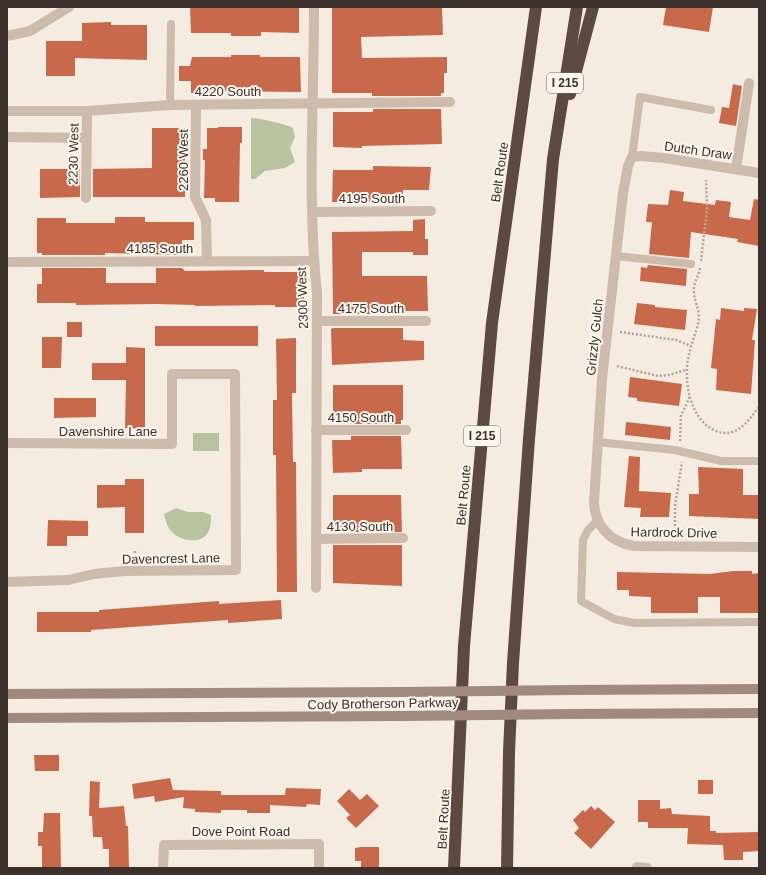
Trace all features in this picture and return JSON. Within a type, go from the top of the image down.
[{"type":"highway","name":"Belt Route","points":[[454,868],[464,646],[492,324],[536,7]]},
{"type":"highway","name":"I 215","points":[[507,868],[509,752],[516,619],[554,159],[577,7]]},
{"type":"highway","points":[[554,159],[593,7]]},
{"type":"main road","name":"Cody Brotherson Parkway","points":[[7,694],[759,689]]},
{"type":"main road","name":"Cody Brotherson Parkway","points":[[7,718],[759,713]]},
{"type":"street","points":[[7,36],[30,31],[69,7]]},
{"type":"street","name":"2300 West","points":[[314,7],[313,261],[317,294],[316,588]]},
{"type":"street","points":[[736,169],[749,83]]},
{"type":"street","name":"4220 South","points":[[7,111],[87,111],[196,104],[450,102]]},
{"type":"street","name":"2260 West","points":[[196,104],[196,197],[206,220],[207,261]]},
{"type":"street","name":"2230 West","points":[[86,198],[87,111]]},
{"type":"street","points":[[7,137],[86,138]]},
{"type":"street","name":"Dutch Draw","points":[[632,157],[641,156],[664,158],[759,173]]},
{"type":"street","name":"Grizzly Gulch","points":[[597,522],[594,502],[597,442],[623,193],[628,166],[632,157]]},
{"type":"street","name":"4195 South","points":[[313,212],[430,211]]},
{"type":"street","name":"4185 South","points":[[7,262],[313,261]]},
{"type":"street","name":"4175 South","points":[[316,321],[426,321]]},
{"type":"street","name":"Davenshire Lane","points":[[7,443],[172,444],[172,374],[235,374]]},
{"type":"street","name":"Davencrest Lane","points":[[7,582],[68,580],[94,574],[124,571],[236,570],[235,374]]},
{"type":"street","name":"4150 South","points":[[316,430],[406,430]]},
{"type":"street","name":"Hardrock Drive","points":[[597,522],[614,540],[634,546],[759,547]]},
{"type":"street","name":"4130 South","points":[[316,539],[403,538]]},
{"type":"street","name":"Dove Point Road","points":[[163,868],[164,845],[319,844],[319,868]]},
{"type":"lane","points":[[170,105],[171,24]]},
{"type":"lane","points":[[632,157],[640,96],[711,110]]},
{"type":"lane","points":[[616,256],[691,264]]},
{"type":"lane","points":[[597,442],[675,450],[722,461],[759,461]]},
{"type":"lane","points":[[597,522],[588,530],[583,540],[581,601],[614,619],[634,623],[759,622]]},
{"type":"path","points":[[706,180],[707,209],[700,272],[694,286],[694,293],[699,310],[698,324],[691,346],[686,370],[690,396],[695,411],[703,421],[715,431],[724,433],[734,432],[744,426],[759,407]]},
{"type":"path","points":[[620,332],[676,340],[691,346]]},
{"type":"path","points":[[617,366],[658,376],[669,375],[686,370]]},
{"type":"path","points":[[680,444],[681,416],[690,396]]},
{"type":"path","points":[[675,534],[675,506],[682,458]]},
{"type":"green space","points":[[251,118],[283,124],[293,128],[295,137],[290,148],[295,162],[285,168],[265,171],[255,179],[251,179]]},
{"type":"green space","points":[[193,433],[219,433],[219,451],[193,451]]},
{"type":"green space","points":[[176,508],[188,512],[203,512],[211,515],[210,527],[207,534],[200,539],[195,540],[176,536],[167,524],[164,514]]},
{"type":"building","points":[[190,7],[299,7],[299,33],[261,32],[261,36],[231,36],[231,33],[191,33]]},
{"type":"building","points":[[332,7],[442,7],[443,35],[361,37],[362,58],[447,57],[447,73],[444,73],[444,93],[441,93],[441,96],[372,96],[372,93],[332,93]]},
{"type":"building","points":[[666,7],[713,7],[709,32],[663,25]]},
{"type":"building","points":[[111,22],[111,25],[147,25],[147,60],[75,58],[75,76],[46,76],[46,41],[82,41],[82,23]]},
{"type":"building","points":[[231,55],[300,57],[301,92],[220,91],[220,93],[191,93],[191,81],[179,81],[179,66],[190,66],[192,57],[231,57]]},
{"type":"building","points":[[733,84],[742,86],[736,126],[719,123],[722,107],[729,108]]},
{"type":"building","points":[[373,109],[441,109],[442,144],[362,146],[362,148],[333,147],[333,112],[373,112]]},
{"type":"building","points":[[242,127],[242,143],[240,143],[239,202],[215,202],[215,198],[204,198],[205,160],[203,160],[203,149],[207,149],[207,128]]},
{"type":"building","points":[[152,128],[185,128],[185,197],[93,197],[93,169],[152,168]]},
{"type":"building","points":[[373,166],[431,167],[429,190],[403,190],[403,202],[332,202],[333,170],[373,170]]},
{"type":"building","points":[[40,169],[80,169],[80,197],[40,198]]},
{"type":"building","points":[[670,190],[684,192],[683,201],[715,205],[716,200],[731,202],[729,217],[750,220],[754,199],[759,200],[759,246],[737,242],[738,239],[691,232],[689,258],[649,254],[652,222],[646,222],[648,204],[668,205]]},
{"type":"building","points":[[115,217],[145,217],[145,222],[194,222],[194,240],[182,240],[182,255],[105,253],[105,255],[42,255],[42,253],[37,253],[37,218],[66,218],[66,223],[115,223]]},
{"type":"building","points":[[425,219],[425,239],[428,239],[428,255],[413,255],[413,252],[362,252],[362,276],[427,276],[428,311],[403,311],[402,314],[333,314],[332,232],[413,231],[413,220]]},
{"type":"building","points":[[648,265],[687,269],[686,286],[640,281],[641,267],[647,268]]},
{"type":"building","points":[[42,268],[106,268],[106,283],[156,283],[156,268],[182,268],[185,271],[264,270],[264,272],[304,272],[304,307],[275,307],[275,305],[76,305],[76,303],[37,303],[37,284],[42,284]]},
{"type":"building","points":[[637,303],[655,305],[655,307],[687,310],[685,330],[634,324]]},
{"type":"building","points":[[721,308],[744,311],[744,308],[757,309],[752,340],[755,340],[751,394],[716,390],[717,369],[711,368],[716,319],[720,320]]},
{"type":"building","points":[[67,322],[82,322],[82,337],[67,337]]},
{"type":"building","points":[[155,326],[258,326],[258,346],[155,346]]},
{"type":"building","points":[[403,328],[403,340],[424,341],[424,360],[332,365],[331,329]]},
{"type":"building","points":[[42,337],[62,337],[61,368],[42,368]]},
{"type":"building","points":[[296,338],[296,393],[292,393],[293,462],[296,462],[297,592],[277,592],[276,455],[273,455],[273,400],[277,400],[276,339]]},
{"type":"building","points":[[126,347],[145,348],[145,429],[125,428],[126,380],[92,380],[92,363],[126,363]]},
{"type":"building","points":[[630,377],[682,384],[679,406],[637,401],[637,398],[628,397]]},
{"type":"building","points":[[333,385],[403,385],[403,420],[401,420],[401,424],[351,424],[351,420],[333,420]]},
{"type":"building","points":[[54,398],[96,398],[96,417],[54,418]]},
{"type":"building","points":[[626,422],[671,427],[670,440],[625,435]]},
{"type":"building","points":[[351,436],[401,436],[402,469],[362,469],[362,472],[333,473],[332,440],[351,440]]},
{"type":"building","points":[[629,456],[640,457],[639,491],[671,493],[669,517],[640,517],[641,508],[624,507]]},
{"type":"building","points":[[698,467],[743,469],[743,495],[759,495],[759,519],[689,516],[689,494],[699,494]]},
{"type":"building","points":[[125,479],[144,479],[144,533],[125,533],[125,507],[97,508],[97,485],[125,485]]},
{"type":"building","points":[[333,495],[401,495],[402,532],[333,532]]},
{"type":"building","points":[[48,520],[88,521],[88,536],[67,536],[67,546],[47,546]]},
{"type":"building","points":[[333,545],[402,545],[402,586],[333,583]]},
{"type":"building","points":[[733,571],[752,571],[752,574],[759,573],[759,613],[720,613],[720,597],[698,597],[698,613],[651,613],[651,597],[629,596],[629,590],[617,590],[617,572],[710,574]]},
{"type":"building","points":[[281,600],[282,619],[228,623],[228,620],[91,630],[91,632],[37,632],[37,612],[99,612],[99,610],[219,601],[219,604]]},
{"type":"building","points":[[34,755],[59,755],[59,771],[35,771]]},
{"type":"building","points":[[170,778],[173,790],[221,791],[221,795],[285,795],[286,788],[321,789],[320,805],[307,804],[306,807],[270,805],[270,813],[247,813],[247,810],[221,810],[221,813],[195,812],[195,809],[183,808],[184,797],[155,802],[154,796],[134,799],[132,784]]},
{"type":"building","points":[[698,780],[713,780],[713,794],[698,794]]},
{"type":"building","points":[[90,781],[100,782],[99,808],[124,806],[126,826],[128,826],[129,868],[109,868],[109,849],[103,849],[102,837],[93,837],[92,816],[89,816]]},
{"type":"building","points":[[349,789],[360,800],[367,794],[379,806],[356,828],[346,818],[350,815],[337,801]]},
{"type":"building","points":[[638,800],[660,800],[660,809],[671,808],[672,814],[710,816],[710,831],[716,831],[716,833],[759,832],[759,851],[743,852],[743,860],[724,860],[723,845],[687,844],[688,828],[648,828],[648,822],[638,822]]},
{"type":"building","points":[[591,806],[595,810],[598,807],[615,822],[591,849],[574,833],[579,828],[573,820],[583,810],[585,812]]},
{"type":"building","points":[[44,813],[60,813],[61,868],[42,868],[42,846],[38,846],[38,832],[43,832]]},
{"type":"building","points":[[379,847],[379,868],[361,868],[361,861],[355,861],[355,848]]}]
